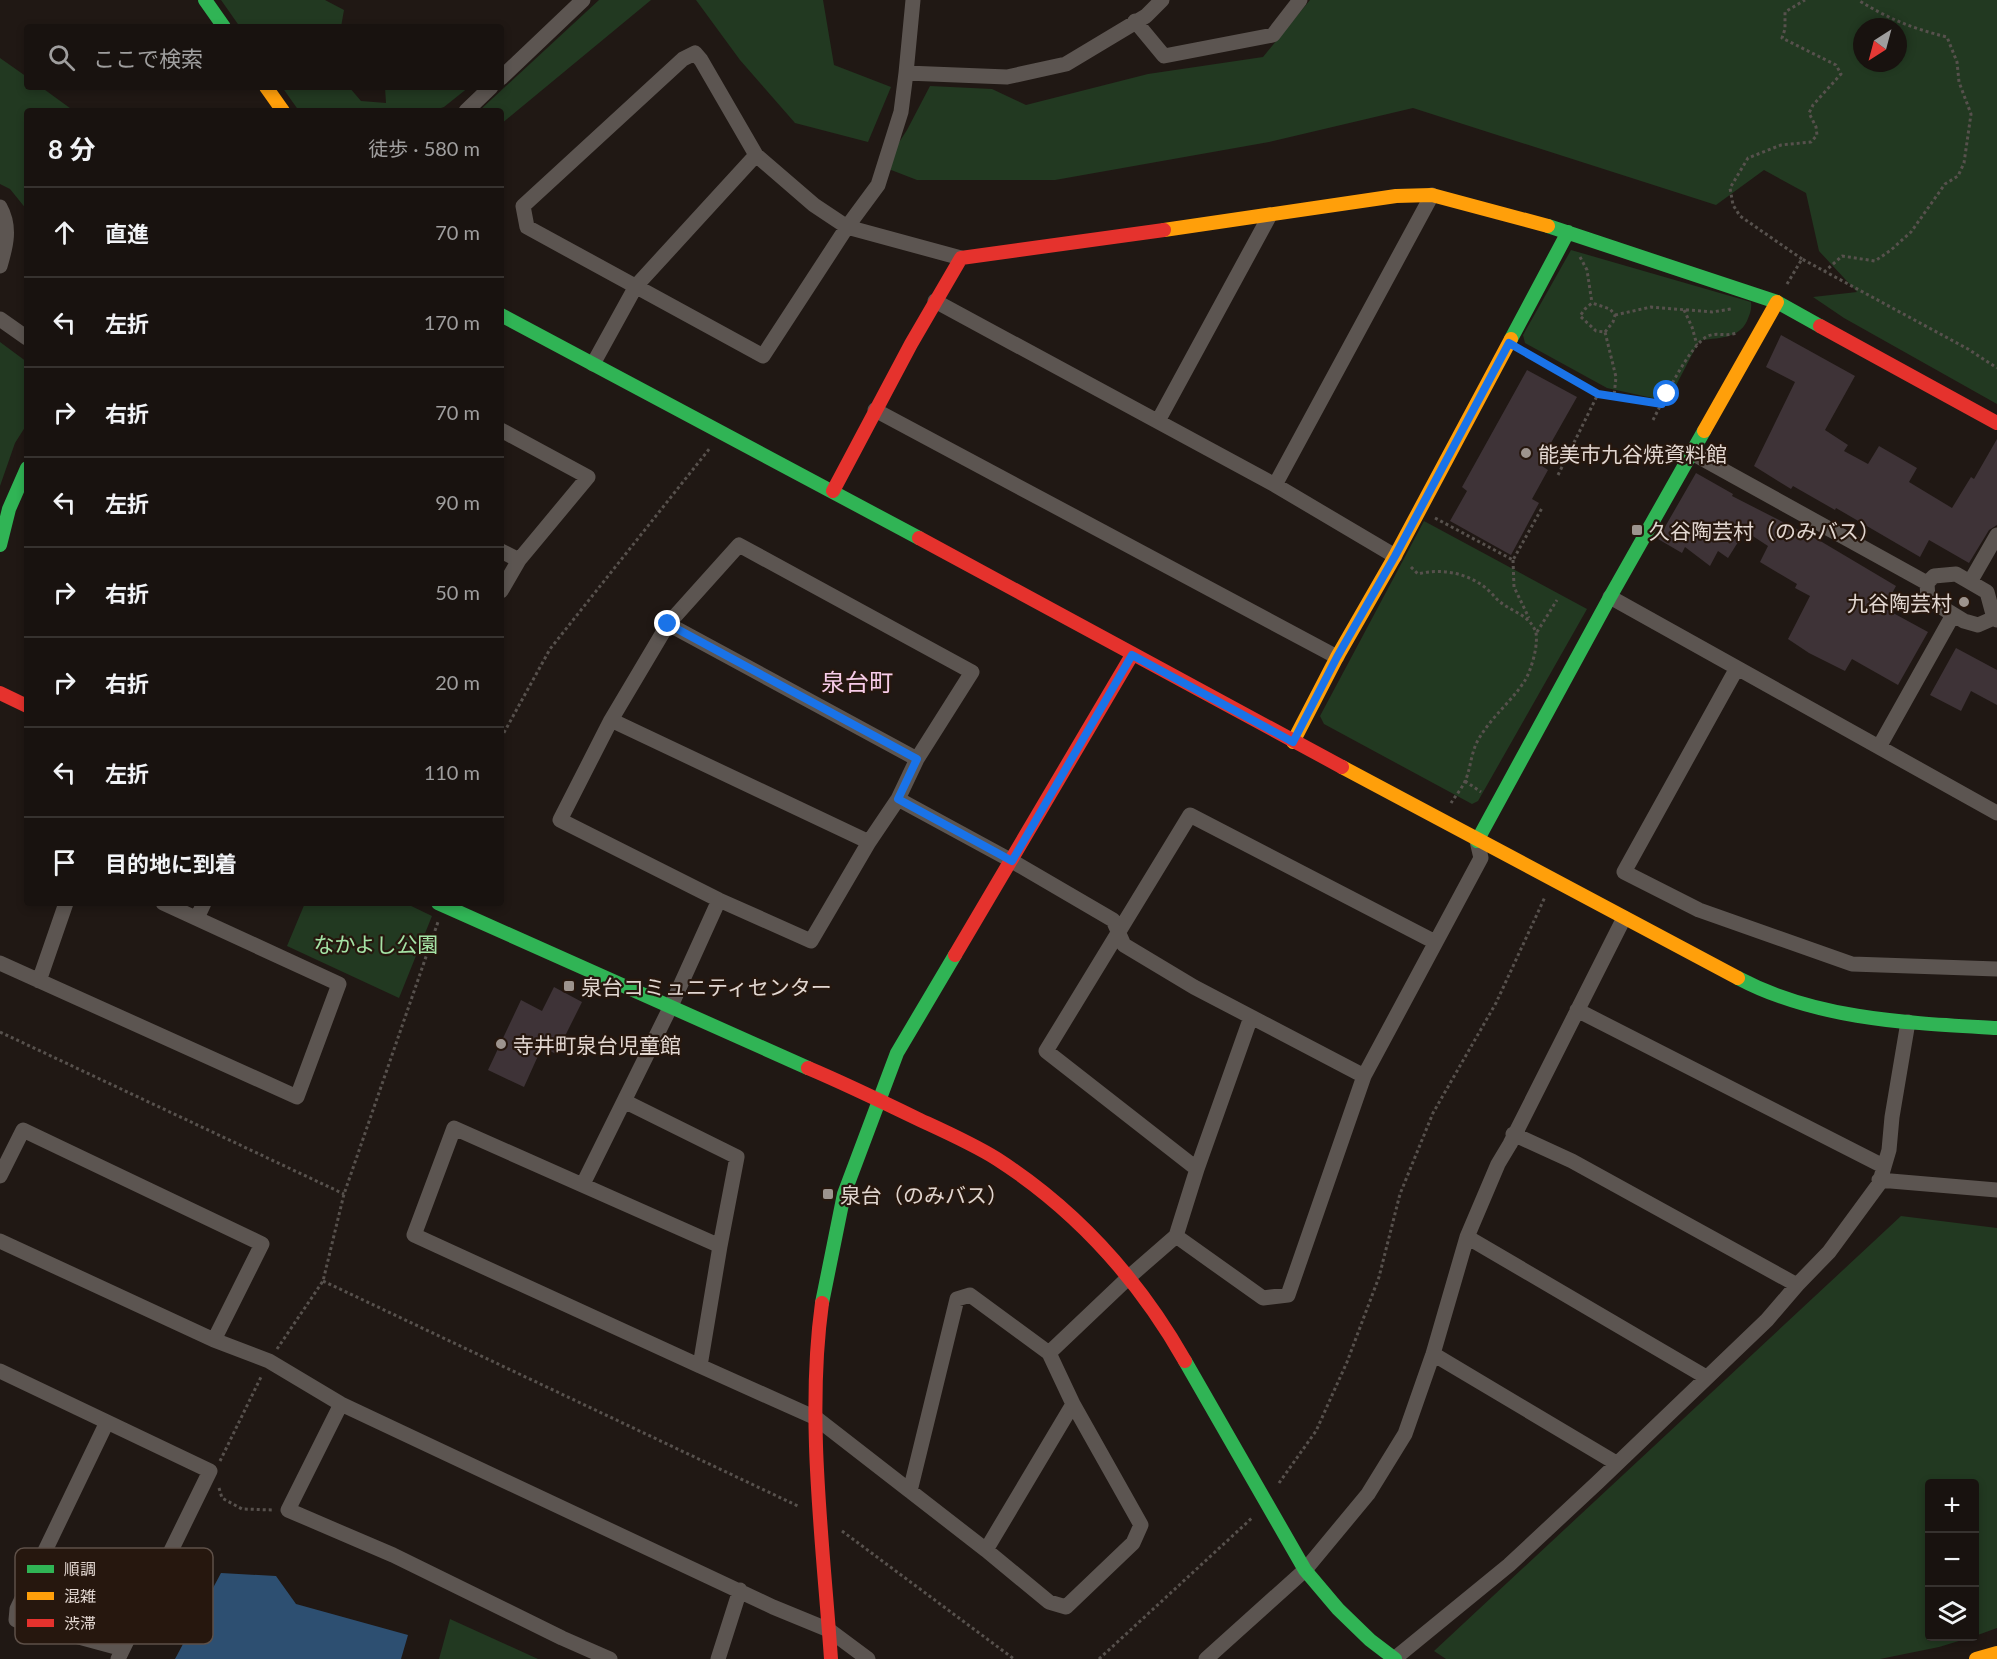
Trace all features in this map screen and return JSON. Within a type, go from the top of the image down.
[{"type":"street","points":[[205,0],[222,24]]},
{"type":"street","points":[[504,75],[583,0]]},
{"type":"street","points":[[913,0],[901,112],[878,185],[847,227],[763,356],[526,227],[523,206],[683,59],[695,53],[756,155],[814,205],[847,227],[961,258],[1396,196],[1432,195],[1568,232],[1777,302],[1997,423]]},
{"type":"street","points":[[906,73],[1007,77],[1065,64],[1146,16],[1162,0]]},
{"type":"street","points":[[1135,21],[1164,56],[1273,35],[1300,0]]},
{"type":"street","points":[[268,90],[281,108]]},
{"type":"street","points":[[469,108],[488,90]]},
{"type":"street","points":[[593,364],[636,286],[756,155]]},
{"type":"street","points":[[1275,484],[1432,195]]},
{"type":"street","points":[[0,207],[6,218],[7,240],[0,266]]},
{"type":"street","points":[[1158,421],[1270,215]]},
{"type":"street","points":[[1293,742],[1568,232]]},
{"type":"street","points":[[833,491],[875,410],[961,258]]},
{"type":"street","points":[[935,301],[1275,484],[1395,556]]},
{"type":"street","points":[[1176,1236],[1263,1298],[1288,1295],[1364,1076],[1481,858],[1478,840],[1610,597],[1777,302]]},
{"type":"street","points":[[504,317],[833,491],[1293,742],[1745,982],[1777,994],[1849,1014],[1908,1022],[1997,1028]]},
{"type":"street","points":[[0,319],[24,336]]},
{"type":"street","points":[[875,410],[1337,657]]},
{"type":"street","points":[[504,432],[588,477],[519,560],[504,586]]},
{"type":"street","points":[[1692,453],[1927,583]]},
{"type":"street","points":[[0,544],[9,509],[24,475]]},
{"type":"street","points":[[1970,582],[1997,535]]},
{"type":"street","points":[[739,545],[972,672],[917,759],[898,799],[869,842],[811,941],[719,900],[560,820],[611,720],[668,624],[739,545]]},
{"type":"street","points":[[504,552],[519,560]]},
{"type":"street","points":[[1956,574],[1987,592],[1995,619],[1978,625],[1953,615],[1928,599],[1927,583],[1934,576],[1956,574]]},
{"type":"street","points":[[1610,597],[1997,813]]},
{"type":"street","points":[[1879,747],[1953,615]]},
{"type":"street","points":[[668,624],[917,759]]},
{"type":"street","points":[[831,1659],[817,1454],[818,1334],[832,1243],[844,1194],[897,1053],[1132,655]]},
{"type":"street","points":[[1737,668],[1624,872],[1700,910],[1852,964],[1997,969]]},
{"type":"street","points":[[0,693],[24,704]]},
{"type":"street","points":[[611,720],[869,842]]},
{"type":"street","points":[[898,799],[1012,861],[1113,920],[1124,945],[1194,987],[1364,1076]]},
{"type":"street","points":[[1197,1169],[1046,1051],[1190,815],[1435,942]]},
{"type":"street","points":[[583,1184],[671,1006],[719,900]]},
{"type":"street","points":[[39,981],[65,906]]},
{"type":"street","points":[[0,963],[297,1097],[339,984],[170,906]]},
{"type":"street","points":[[197,918],[203,906]]},
{"type":"street","points":[[445,906],[880,1100],[969,1143],[999,1160],[1071,1215],[1129,1277],[1168,1331],[1305,1570],[1346,1617],[1394,1659],[1509,1565],[1767,1320],[1829,1252],[1879,1184],[1889,1150],[1892,1117],[1908,1022]]},
{"type":"street","points":[[1206,1659],[1305,1570],[1368,1494],[1405,1434],[1433,1354],[1467,1237],[1498,1164],[1624,918]]},
{"type":"street","points":[[1577,1010],[1881,1173],[1997,1190]]},
{"type":"street","points":[[1049,1353],[1176,1236],[1197,1169],[1251,1017]]},
{"type":"street","points":[[624,1101],[737,1157],[700,1366]]},
{"type":"street","points":[[720,1246],[454,1128],[414,1235],[816,1418],[1049,1602],[1066,1607],[1134,1543],[1141,1525],[1073,1404],[1049,1353],[970,1295],[957,1299],[910,1491]]},
{"type":"street","points":[[0,1176],[23,1130],[262,1244],[214,1340]]},
{"type":"street","points":[[1513,1134],[1572,1161],[1797,1285]]},
{"type":"street","points":[[1467,1237],[1706,1377]]},
{"type":"street","points":[[0,1241],[214,1340],[269,1361],[341,1404],[773,1607],[829,1630],[868,1659]]},
{"type":"street","points":[[1433,1354],[1616,1463]]},
{"type":"street","points":[[2,1377],[107,1422],[210,1471],[172,1548]]},
{"type":"street","points":[[341,1404],[288,1510],[393,1555],[562,1638],[610,1659]]},
{"type":"street","points":[[986,1550],[1073,1404]]},
{"type":"street","points":[[46,1548],[107,1422]]},
{"type":"street","points":[[718,1659],[740,1590]]},
{"type":"street","points":[[89,1644],[120,1654]]},
{"type":"street","points":[[1976,1659],[1997,1653]]},
{"type":"path","points":[[1805,0],[1785,12],[1785,29],[1782,38],[1836,65],[1841,75],[1813,105],[1809,113],[1817,135],[1811,142],[1781,145],[1748,158],[1730,188],[1733,205],[1740,216],[1802,259],[1997,368]]},
{"type":"path","points":[[1824,272],[1842,256],[1875,261],[1911,232],[1945,184],[1958,176],[1964,163],[1971,114],[1959,82],[1957,62],[1947,37],[1918,30],[1889,19],[1858,0]]},
{"type":"path","points":[[1568,232],[1587,270],[1592,303]]},
{"type":"path","points":[[1777,302],[1802,259]]},
{"type":"path","points":[[1592,303],[1610,309],[1615,315]]},
{"type":"path","points":[[1592,303],[1580,316],[1596,331],[1605,332]]},
{"type":"path","points":[[1615,315],[1651,307],[1712,312],[1736,308]]},
{"type":"path","points":[[1684,310],[1697,346]]},
{"type":"path","points":[[1605,332],[1613,322],[1615,315]]},
{"type":"path","points":[[1605,332],[1616,377],[1614,396]]},
{"type":"path","points":[[1653,420],[1692,351],[1705,337],[1728,336],[1737,332]]},
{"type":"path","points":[[1509,343],[1598,394],[1662,404]]},
{"type":"path","points":[[1558,475],[1598,394]]},
{"type":"path","points":[[504,733],[550,649],[722,432]]},
{"type":"path","points":[[1537,633],[1515,587],[1513,560],[1542,508]]},
{"type":"path","points":[[1419,510],[1513,560]]},
{"type":"path","points":[[1395,556],[1408,563],[1418,574],[1448,572],[1473,580],[1488,590],[1500,603],[1530,619]]},
{"type":"path","points":[[1442,820],[1465,781],[1473,750],[1487,723],[1525,681],[1535,653],[1537,633],[1557,600]]},
{"type":"path","points":[[1099,1659],[1246,1524],[1266,1501],[1316,1431],[1347,1362],[1379,1277],[1400,1194],[1433,1113],[1496,1003],[1539,908],[1555,880]]},
{"type":"path","points":[[269,1361],[323,1281],[344,1194],[439,920]]},
{"type":"path","points":[[0,1032],[344,1194]]},
{"type":"path","points":[[323,1281],[823,1518],[1014,1659]]},
{"type":"path","points":[[217,1482],[222,1498],[242,1509],[288,1510]]},
{"type":"green space","points":[[221,0],[325,0],[344,10],[342,24],[238,24]]},
{"type":"green space","points":[[599,0],[651,0],[504,122],[504,108],[482,108]]},
{"type":"green space","points":[[696,0],[823,0],[834,65],[891,87],[868,142],[795,123],[740,60]]},
{"type":"green space","points":[[1310,0],[1997,0],[1997,404],[1844,318],[1813,297],[1857,292],[1819,251],[1806,193],[1764,170],[1716,205],[1413,108],[1269,142],[1055,180],[917,180],[886,168],[887,161],[907,130],[930,86],[992,89],[1026,105],[1148,74],[1263,57]]},
{"type":"green space","points":[[0,58],[24,75],[24,90],[45,90],[70,108],[24,108],[24,206],[10,189],[0,184]]},
{"type":"green space","points":[[284,90],[352,90],[361,101],[386,103],[385,90],[465,90],[441,108],[297,108]]},
{"type":"green space","points":[[1571,250],[1751,302],[1749,316],[1743,327],[1733,335],[1699,341],[1669,399],[1657,399],[1607,388],[1525,343],[1523,335]]},
{"type":"green space","points":[[0,342],[24,360],[24,429],[15,443],[0,486]]},
{"type":"green space","points":[[1424,521],[1587,609],[1478,801],[1472,804],[1324,724],[1320,716]]},
{"type":"green space","name":"なかよし公園","points":[[304,906],[411,906],[432,916],[399,998],[287,946]]},
{"type":"green space","points":[[1901,1216],[1997,1228],[1997,1628],[1979,1635],[1979,1479],[1925,1479],[1925,1641],[1959,1641],[1880,1659],[1446,1659],[1434,1651]]},
{"type":"green space","points":[[450,1619],[538,1659],[439,1659]]},
{"type":"water","points":[[221,1573],[276,1576],[296,1604],[408,1635],[401,1659],[175,1659],[183,1644],[213,1644],[213,1588]]},
{"type":"building","points":[[1781,335],[1855,376],[1825,430],[1848,445],[1844,451],[1868,464],[1879,446],[1917,468],[1909,482],[1952,508],[1971,477],[1974,479],[1997,439],[1997,525],[1989,530],[1969,563],[1929,540],[1920,557],[1836,508],[1835,510],[1793,486],[1791,489],[1754,466],[1795,382],[1766,367]]},
{"type":"building","points":[[1527,370],[1577,397],[1539,464],[1548,470],[1532,499],[1539,503],[1511,555],[1450,521],[1467,491],[1462,487]]},
{"type":"building","points":[[1696,473],[1733,494],[1732,496],[1822,542],[1896,586],[1884,608],[1928,632],[1898,685],[1852,659],[1845,671],[1809,653],[1788,639],[1810,596],[1795,588],[1797,584],[1760,562],[1768,546],[1745,531],[1728,558],[1718,551],[1710,566],[1685,547],[1682,553],[1658,539]]},
{"type":"building","points":[[1956,648],[1997,670],[1997,705],[1971,691],[1961,711],[1930,695]]},
{"type":"building","points":[[554,987],[582,1002],[556,1054],[542,1047],[524,1087],[488,1070],[521,1000],[542,1011]]},
{"type":"traffic: fast","points":[[205,0],[222,24]]},
{"type":"traffic: fast","points":[[1548,226],[1777,302],[1820,326]]},
{"type":"traffic: fast","points":[[1511,339],[1568,232]]},
{"type":"traffic: fast","points":[[504,317],[919,538]]},
{"type":"traffic: fast","points":[[1477,841],[1610,597],[1704,431]]},
{"type":"traffic: fast","points":[[0,545],[9,509],[24,475]]},
{"type":"traffic: fast","points":[[445,906],[808,1068]]},
{"type":"traffic: fast","points":[[822,1303],[844,1194],[897,1053],[955,955]]},
{"type":"traffic: fast","points":[[1738,978],[1768,992],[1832,1011],[1898,1021],[1997,1028]]},
{"type":"traffic: fast","points":[[1185,1361],[1305,1570],[1338,1609],[1370,1640],[1395,1659]]},
{"type":"traffic: slow","points":[[268,90],[281,108]]},
{"type":"traffic: slow","points":[[1164,230],[1396,196],[1432,195],[1548,226]]},
{"type":"traffic: slow","points":[[1704,431],[1777,302]]},
{"type":"traffic: slow","points":[[1293,742],[1511,339]]},
{"type":"traffic: slow","points":[[1342,767],[1738,978]]},
{"type":"traffic: slow","points":[[1976,1659],[1997,1653]]},
{"type":"traffic: jam","points":[[833,491],[911,344],[961,258],[1164,230]]},
{"type":"traffic: jam","points":[[1820,326],[1997,423]]},
{"type":"traffic: jam","points":[[919,538],[1342,767]]},
{"type":"traffic: jam","points":[[955,955],[1132,655]]},
{"type":"traffic: jam","points":[[0,693],[24,705]]},
{"type":"traffic: jam","points":[[808,1068],[969,1143],[1026,1179],[1079,1224],[1126,1275],[1167,1331],[1185,1361]]},
{"type":"traffic: jam","points":[[822,1303],[817,1347],[816,1436],[820,1526],[831,1659]]},
{"type":"place","name":"能美市九谷焼資料館","points":[[1526,453]]},
{"type":"place","name":"久谷陶芸村（のみバス）","points":[[1637,530]]},
{"type":"place","name":"九谷陶芸村","points":[[1964,602]]},
{"type":"place","name":"泉台コミュニティセンター","points":[[569,986]]},
{"type":"place","name":"寺井町泉台児童館","points":[[501,1044]]},
{"type":"place","name":"泉台（のみバス）","points":[[828,1194]]},
{"type":"district","name":"泉台町","points":[[857,681]]},
{"type":"route","points":[[668,624],[917,759],[898,799],[1012,861],[1132,655],[1293,742],[1509,343],[1598,394],[1662,404],[1667,394]]}]
